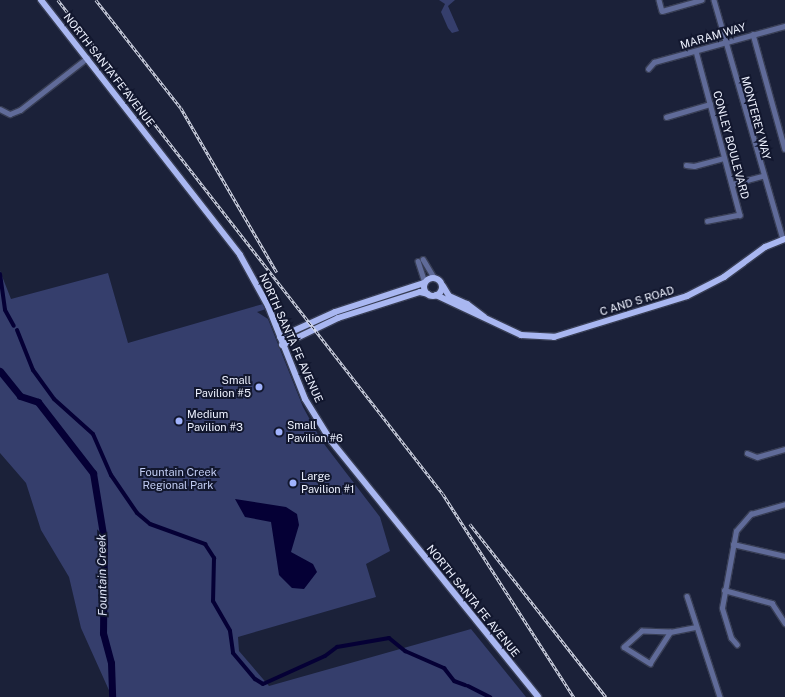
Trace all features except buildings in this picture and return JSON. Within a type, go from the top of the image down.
[{"type":"main road","name":"NORTH SANTA FE AVENUE","points":[[42,2],[240,255],[280,337],[305,399],[331,441],[538,697]]},
{"type":"main road","name":"C AND S ROAD","points":[[282,345],[338,318],[420,292],[436,295],[522,335],[554,337],[687,296],[784,239]]},
{"type":"main road","points":[[280,337],[335,312],[425,282],[434,277]]},
{"type":"main road","name":"C AND S ROAD","points":[[434,277],[443,286],[449,296],[468,304],[485,319]]},
{"type":"main road","points":[[425,282],[428,294]]},
{"type":"main road","points":[[436,295],[443,286]]},
{"type":"street","points":[[659,0],[662,11],[701,0]]},
{"type":"street","name":"MONTEREY WAY","points":[[714,0],[762,176],[784,239]]},
{"type":"street","name":"MARAM WAY","points":[[648,69],[654,62],[785,26]]},
{"type":"street","points":[[753,34],[785,149]]},
{"type":"street","name":"CONLEY BOULEVARD","points":[[696,50],[740,214],[708,221]]},
{"type":"street","points":[[0,109],[12,114],[87,58]]},
{"type":"street","points":[[666,116],[710,104]]},
{"type":"street","points":[[686,165],[694,166],[724,158]]},
{"type":"street","points":[[732,184],[762,176]]},
{"type":"street","points":[[425,282],[420,260],[434,277]]},
{"type":"street","points":[[747,453],[757,457],[785,449]]},
{"type":"street","points":[[737,645],[731,638],[723,616],[724,590],[738,526],[745,517],[785,504]]},
{"type":"street","points":[[733,544],[785,556]]},
{"type":"street","points":[[724,590],[772,603],[785,623]]},
{"type":"street","points":[[687,596],[695,627],[720,697]]},
{"type":"street","points":[[670,632],[650,664],[624,647],[642,631],[670,632],[695,627]]},
{"type":"green space","points":[[439,0],[455,0],[448,6],[459,31],[452,33],[448,28],[441,12],[445,4]]},
{"type":"green space","name":"Fountain Creek Regional Park","points":[[0,271],[11,299],[108,273],[128,343],[263,304],[266,309],[257,312],[268,319],[303,407],[321,440],[380,517],[390,551],[366,564],[376,597],[238,637],[239,651],[269,686],[471,629],[526,697],[112,697],[81,628],[69,577],[41,530],[26,483],[0,453]]},
{"type":"shaded area","points":[[235,499],[286,507],[297,514],[299,525],[291,552],[313,564],[317,572],[304,589],[292,588],[279,575],[271,522],[245,517]]},
{"type":"waterway","points":[[0,274],[5,310],[14,326]]},
{"type":"waterway","points":[[17,330],[33,370],[54,399],[93,434],[111,475],[137,513],[150,524],[205,544],[214,558],[213,601],[230,631],[233,653],[255,679],[263,684],[325,656],[337,647],[389,638],[405,651],[444,668],[454,681],[465,685]]},
{"type":"waterway","name":"Fountain Creek","points":[[0,371],[20,396],[38,402],[93,473],[104,540],[103,633],[111,663],[112,697]]},
{"type":"waterway","points":[[468,686],[490,697]]},
{"type":"railway","points":[[58,0],[443,494],[574,697]]},
{"type":"railway","points":[[96,0],[181,108],[277,272]]},
{"type":"railway","points":[[470,524],[606,697]]},
{"type":"place","name":"Small Pavilion #5","points":[[259,387]]},
{"type":"place","name":"Medium Pavilion #3","points":[[179,421]]},
{"type":"place","name":"Small Pavilion #6","points":[[279,432]]},
{"type":"place","name":"Large Pavilion #1","points":[[293,483]]}]
